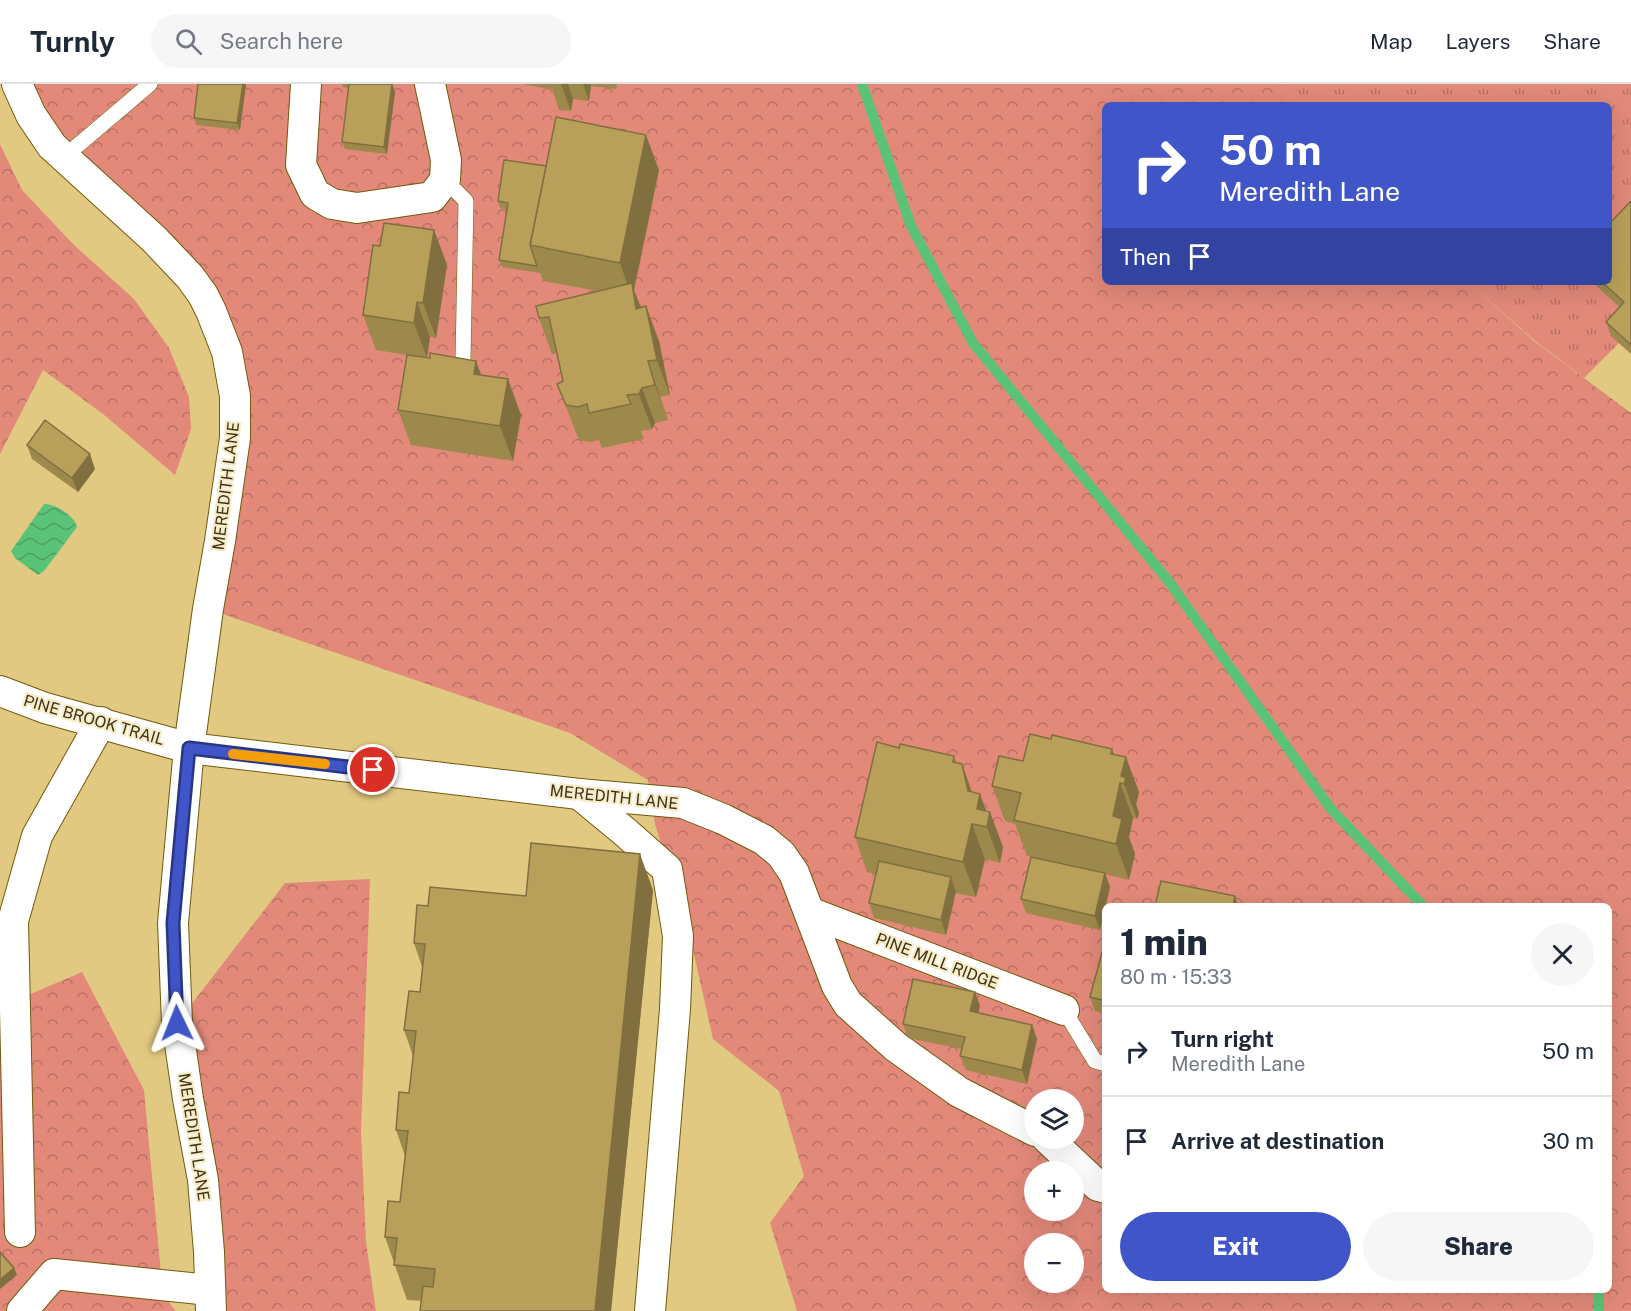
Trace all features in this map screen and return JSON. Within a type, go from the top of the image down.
[{"type":"street","name":"MEREDITH LANE","points":[[16,84],[31,115],[52,146],[154,239],[190,277],[212,311],[227,352],[236,396],[235,438],[189,748],[173,923],[177,1023],[203,1180],[210,1300]]},
{"type":"street","points":[[306,84],[301,165],[315,194],[332,204],[357,208],[432,197],[445,180],[446,160],[430,84]]},
{"type":"street","name":"PINE BROOK TRAIL","points":[[0,691],[45,708],[189,748]]},
{"type":"street","points":[[20,1232],[13,921],[37,836],[101,722]]},
{"type":"street","name":"MEREDITH LANE","points":[[189,748],[579,795],[683,803],[723,819],[764,840],[781,854],[794,873],[837,986],[848,1004],[896,1047],[959,1092],[1024,1125]]},
{"type":"street","points":[[579,795],[625,831],[667,869],[678,936],[675,1009],[650,1311]]},
{"type":"street","name":"PINE MILL RIDGE","points":[[809,912],[1065,1010]]},
{"type":"street","points":[[1059,1149],[1098,1186],[1102,1187]]},
{"type":"street","points":[[22,1311],[54,1274],[210,1300]]},
{"type":"lane","points":[[64,157],[150,84]]},
{"type":"lane","points":[[445,180],[466,201],[463,359]]},
{"type":"lane","points":[[1065,1010],[1083,1044],[1095,1061],[1102,1063]]},
{"type":"green space","points":[[17,84],[1278,84],[1294,102],[1102,102],[1102,285],[1471,285],[1534,341],[1631,413],[1631,1311],[797,1311],[770,1223],[804,1176],[779,1091],[713,1039],[691,941],[655,824],[648,780],[570,733],[208,609],[235,438],[211,311]]},
{"type":"green space","points":[[1278,84],[1631,84],[1631,220],[1612,241],[1612,102],[1294,102]]},
{"type":"green space","points":[[0,144],[22,190],[74,245],[134,299],[169,348],[189,397],[191,429],[175,475],[103,414],[43,370],[0,454]]},
{"type":"green space","points":[[1471,285],[1595,285],[1629,316],[1619,343],[1584,378],[1534,340]]},
{"type":"green space","points":[[370,879],[361,1131],[366,1242],[376,1311],[211,1311],[177,1023],[285,883]]},
{"type":"green space","points":[[82,972],[144,1090],[163,1295],[176,1311],[0,1311],[0,1007]]},
{"type":"water","points":[[44,504],[64,511],[77,527],[44,571],[38,575],[15,558],[11,551]]},
{"type":"building","points":[[198,84],[243,84],[237,123],[194,118]]},
{"type":"building","points":[[349,84],[392,84],[384,147],[342,142]]},
{"type":"building","points":[[556,117],[646,135],[620,263],[530,245]]},
{"type":"building","points":[[504,160],[546,166],[530,245],[537,266],[499,260],[508,203],[498,201]]},
{"type":"building","points":[[1631,201],[1631,345],[1606,322],[1624,302],[1605,285],[1612,285],[1612,221]]},
{"type":"building","points":[[384,223],[434,230],[423,303],[417,302],[414,323],[363,315],[373,245],[380,246]]},
{"type":"building","points":[[632,283],[636,309],[646,306],[657,360],[648,361],[655,385],[642,388],[639,394],[627,395],[631,404],[589,413],[587,404],[578,407],[566,405],[557,384],[563,381],[549,317],[539,318],[536,306]]},
{"type":"building","points":[[430,353],[476,361],[474,374],[508,379],[500,426],[398,410],[407,355],[430,358]]},
{"type":"building","points":[[45,420],[90,454],[72,478],[27,445]]},
{"type":"building","points":[[1030,734],[1051,739],[1052,735],[1112,749],[1111,754],[1126,757],[1121,776],[1126,778],[1124,784],[1120,783],[1113,816],[1122,819],[1116,844],[1014,820],[1021,793],[992,786],[999,756],[1023,761]]},
{"type":"building","points":[[877,742],[899,748],[900,744],[954,756],[953,762],[962,764],[968,791],[980,794],[977,809],[990,812],[987,827],[972,824],[963,862],[855,837]]},
{"type":"building","points":[[531,843],[640,854],[595,1311],[420,1311],[423,1286],[433,1287],[435,1269],[394,1265],[397,1238],[385,1237],[388,1201],[400,1202],[408,1131],[396,1130],[399,1092],[409,1093],[416,1031],[404,1030],[409,991],[420,992],[425,944],[414,943],[417,905],[428,906],[430,887],[526,896]]},
{"type":"building","points":[[1031,857],[1105,873],[1095,916],[1021,899]]},
{"type":"building","points":[[879,861],[951,877],[941,920],[869,903]]},
{"type":"building","points":[[1161,881],[1235,896],[1234,903],[1156,903]]},
{"type":"building","points":[[1102,953],[1102,1000],[1090,997]]},
{"type":"building","points":[[913,979],[975,992],[970,1011],[1032,1025],[1022,1070],[960,1056],[965,1037],[903,1024]]},
{"type":"building","points":[[0,1252],[14,1268],[0,1280]]},
{"type":"waterway","points":[[862,84],[911,226],[973,343],[1170,583],[1331,809],[1420,903]]},
{"type":"waterway","points":[[1599,1293],[1599,1311]]},
{"type":"slow traffic","points":[[233,754],[325,764]]},
{"type":"route","points":[[177,1023],[173,923],[189,748],[373,770]]}]
